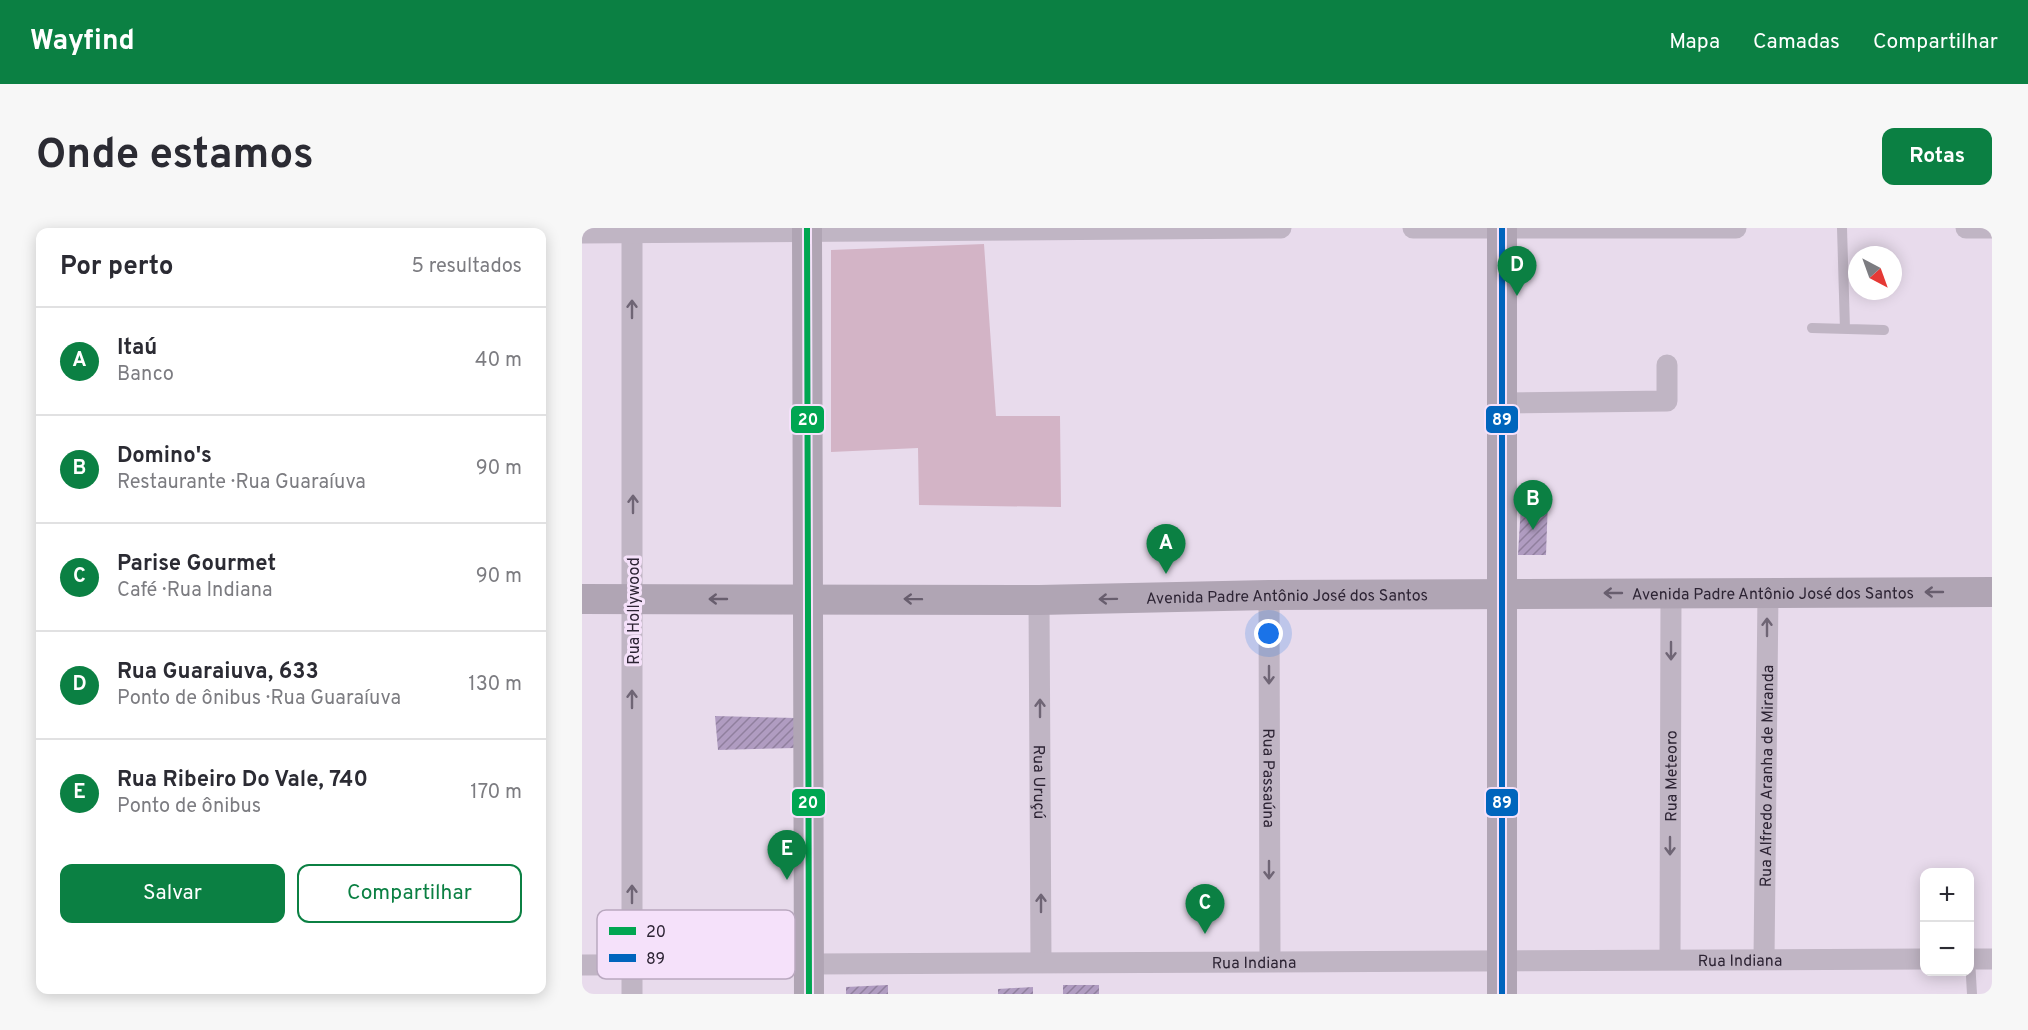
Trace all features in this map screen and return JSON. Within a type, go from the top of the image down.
[{"type":"street","points":[[582,233],[632,230],[1281,228]]},
{"type":"street","points":[[1413,228],[1737,228]]},
{"type":"street","points":[[1502,228],[1502,994]]},
{"type":"street","points":[[1966,228],[1992,228]]},
{"type":"street","name":"Rua Hollywood","points":[[632,230],[632,910]]},
{"type":"street","points":[[807,231],[809,994]]},
{"type":"street","points":[[1502,403],[1667,401],[1667,365]]},
{"type":"street","name":"Avenida Padre Antônio José dos Santos","points":[[582,599],[1039,600],[1269,595],[1992,592]]},
{"type":"street","name":"Rua Meteoro","points":[[1670,959],[1671,593]]},
{"type":"street","name":"Rua Alfredo Aranha de Miranda","points":[[1764,959],[1768,593]]},
{"type":"street","name":"Rua Passaúna","points":[[1269,595],[1270,960]]},
{"type":"street","name":"Rua Uruçú","points":[[1039,600],[1041,961]]},
{"type":"street","name":"Rua Indiana","points":[[795,963],[1920,959]]},
{"type":"street","points":[[1974,959],[1992,959]]},
{"type":"lane","points":[[1842,228],[1845,329]]},
{"type":"lane","points":[[1812,328],[1884,330]]},
{"type":"lane","points":[[1971,976],[1972,994]]},
{"type":"shaded area","points":[[984,244],[996,416],[1060,416],[1061,507],[919,505],[918,448],[831,452],[831,250]]},
{"type":"building","points":[[1548,500],[1546,555],[1518,555],[1521,505]]},
{"type":"building","points":[[715,716],[796,718],[795,748],[718,750]]},
{"type":"building","points":[[888,985],[888,994],[846,994],[846,987]]},
{"type":"building","points":[[1063,985],[1099,985],[1099,994],[1063,994]]},
{"type":"building","points":[[1033,987],[1033,994],[998,994],[998,989]]},
{"type":"transit line","name":"20","points":[[807,228],[809,994]]},
{"type":"transit line","name":"89","points":[[1502,228],[1502,994]]},
{"type":"place","name":"Rua Guaraiuva, 633","points":[[1517,296]]},
{"type":"place","name":"Domino's","points":[[1533,530]]},
{"type":"place","name":"Itaú","points":[[1166,574]]},
{"type":"place","name":"Rua Ribeiro Do Vale, 740","points":[[787,880]]},
{"type":"place","name":"Parise Gourmet","points":[[1205,934]]}]
